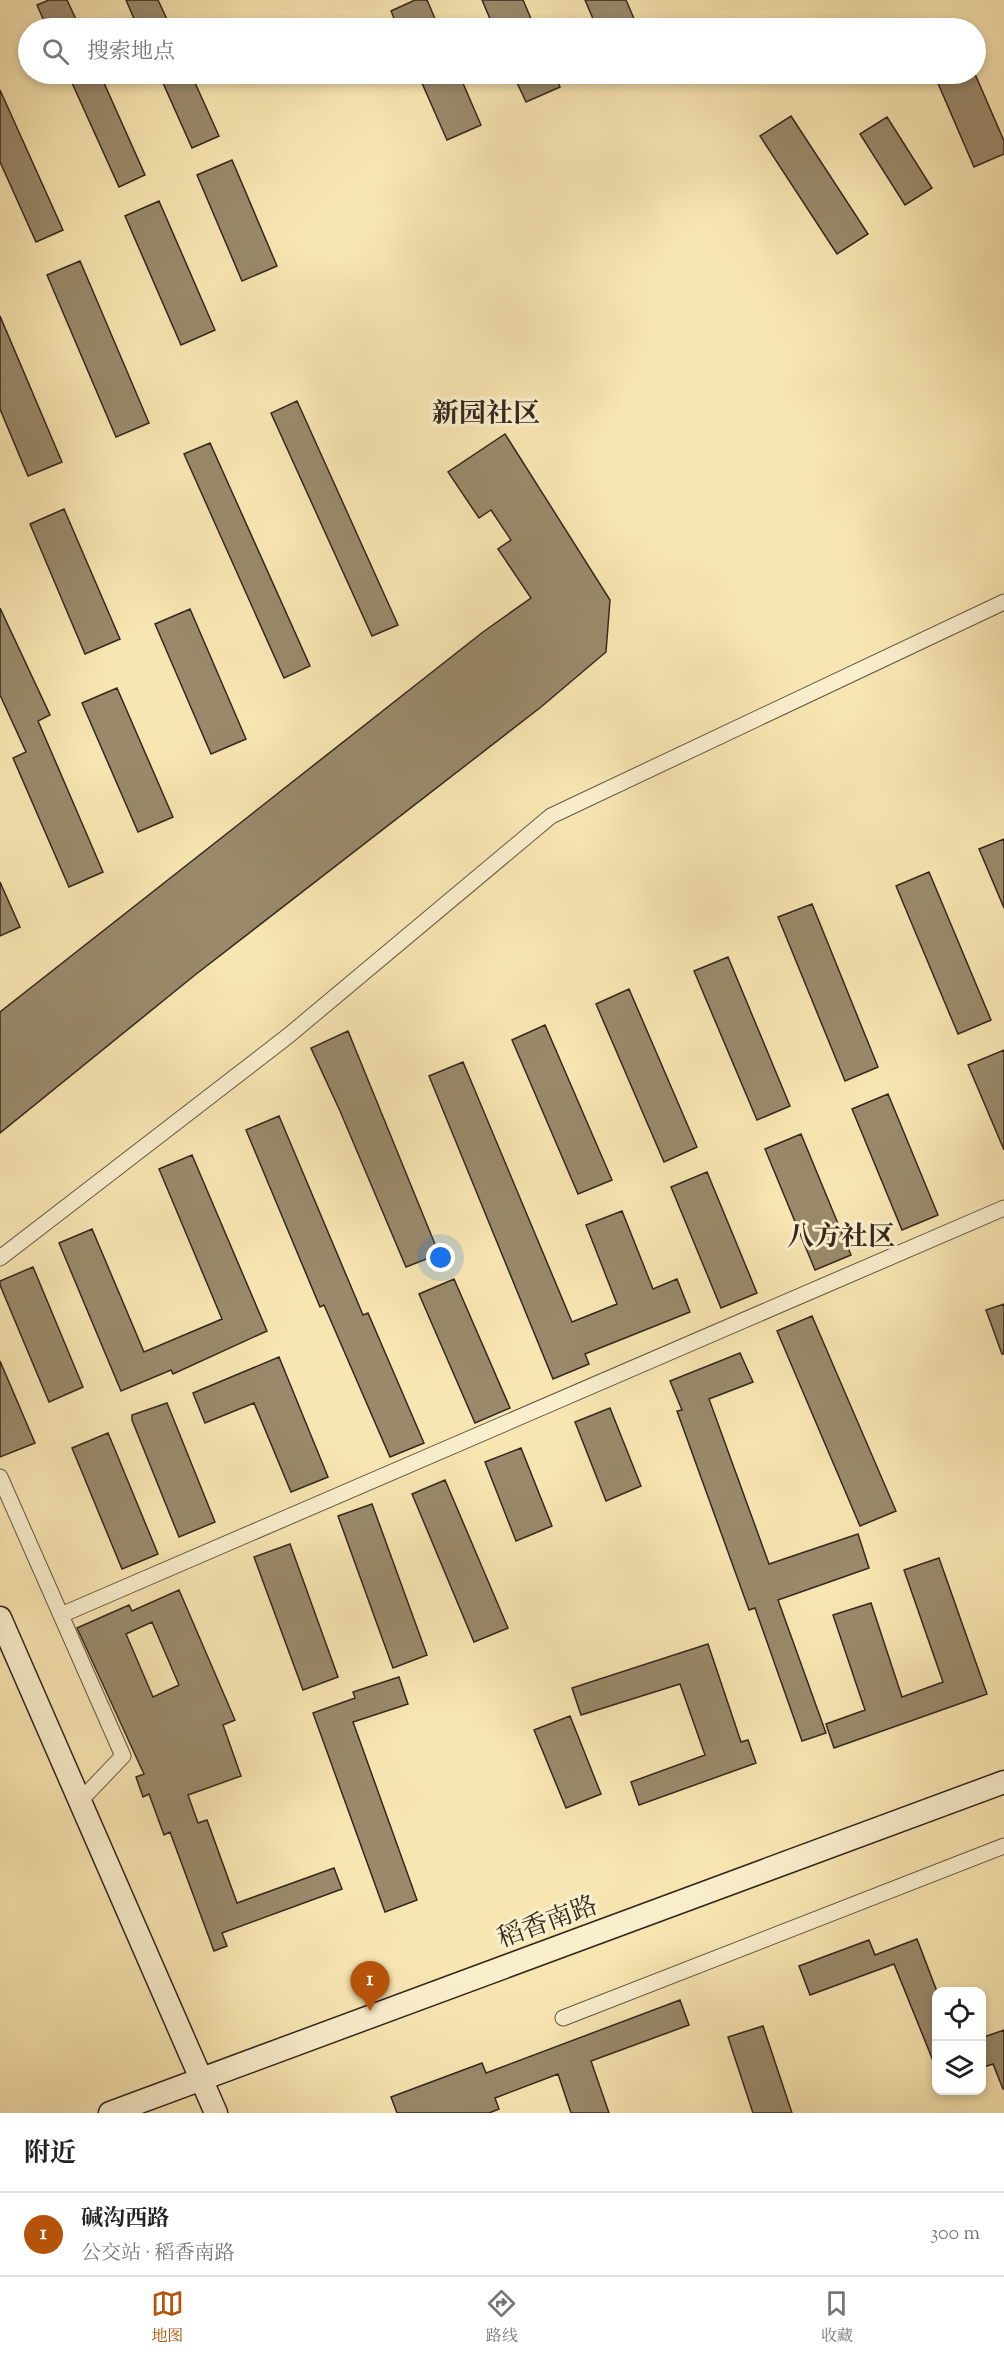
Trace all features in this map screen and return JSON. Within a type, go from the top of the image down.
[{"type":"main road","points":[[0,1618],[216,2113]]},
{"type":"main road","name":"稻香南路","points":[[110,2113],[1004,1782]]},
{"type":"street","points":[[0,1258],[288,1036],[551,816],[1004,602]]},
{"type":"street","points":[[61,1615],[1004,1208]]},
{"type":"street","points":[[0,1477],[123,1756],[80,1801]]},
{"type":"street","points":[[563,2018],[1004,1846]]},
{"type":"building","points":[[49,0],[67,0],[75,18],[43,18],[37,5]]},
{"type":"building","points":[[126,0],[158,0],[166,18],[134,18]]},
{"type":"building","points":[[415,0],[427,0],[435,18],[394,18],[391,11]]},
{"type":"building","points":[[482,0],[523,0],[531,18],[490,18]]},
{"type":"building","points":[[585,0],[626,0],[634,18],[593,18]]},
{"type":"building","points":[[73,84],[104,84],[145,175],[119,187]]},
{"type":"building","points":[[163,84],[196,84],[219,136],[192,148]]},
{"type":"building","points":[[422,84],[463,84],[481,125],[447,140]]},
{"type":"building","points":[[518,84],[559,84],[560,87],[526,102]]},
{"type":"building","points":[[938,84],[979,84],[1004,141],[1004,154],[974,167]]},
{"type":"building","points":[[0,90],[63,230],[36,242],[0,162]]},
{"type":"building","points":[[791,116],[868,234],[837,254],[760,136]]},
{"type":"building","points":[[887,117],[932,188],[905,205],[860,134]]},
{"type":"building","points":[[232,160],[277,266],[242,281],[197,175]]},
{"type":"building","points":[[159,201],[215,330],[181,345],[125,216]]},
{"type":"building","points":[[80,261],[149,423],[116,437],[47,275]]},
{"type":"building","points":[[0,316],[62,462],[28,476],[0,409]]},
{"type":"building","points":[[297,401],[398,625],[372,636],[271,413]]},
{"type":"building","points":[[505,434],[610,600],[606,652],[541,707],[195,975],[0,1133],[0,1012],[483,632],[531,598],[498,549],[511,540],[491,510],[479,518],[448,472]]},
{"type":"building","points":[[210,443],[310,666],[284,678],[184,454]]},
{"type":"building","points":[[64,509],[120,639],[85,654],[30,524]]},
{"type":"building","points":[[0,608],[50,715],[38,721],[103,872],[69,887],[13,758],[26,752],[0,695]]},
{"type":"building","points":[[190,609],[246,739],[211,754],[155,624]]},
{"type":"building","points":[[117,688],[173,817],[138,832],[82,703]]},
{"type":"building","points":[[1004,839],[1004,908],[979,849]]},
{"type":"building","points":[[929,872],[991,1020],[958,1034],[896,886]]},
{"type":"building","points":[[0,882],[20,927],[0,936]]},
{"type":"building","points":[[812,904],[878,1067],[845,1081],[778,917]]},
{"type":"building","points":[[728,957],[790,1106],[757,1120],[694,971]]},
{"type":"building","points":[[629,989],[697,1147],[664,1162],[596,1004]]},
{"type":"building","points":[[545,1025],[612,1180],[578,1194],[512,1040]]},
{"type":"building","points":[[348,1031],[439,1254],[406,1267],[311,1048]]},
{"type":"building","points":[[1004,1050],[1004,1150],[968,1065]]},
{"type":"building","points":[[463,1062],[572,1322],[617,1304],[586,1225],[622,1211],[653,1289],[677,1279],[690,1312],[585,1354],[589,1364],[553,1379],[429,1076]]},
{"type":"building","points":[[888,1094],[938,1215],[902,1230],[852,1109]]},
{"type":"building","points":[[279,1116],[363,1315],[368,1313],[424,1443],[390,1457],[324,1305],[320,1307],[246,1130]]},
{"type":"building","points":[[801,1134],[851,1255],[815,1270],[765,1149]]},
{"type":"building","points":[[192,1155],[267,1331],[173,1374],[171,1370],[121,1391],[59,1243],[92,1229],[144,1352],[222,1319],[159,1169]]},
{"type":"building","points":[[707,1172],[757,1293],[721,1308],[671,1187]]},
{"type":"building","points":[[33,1267],[83,1387],[49,1402],[0,1285],[0,1281]]},
{"type":"building","points":[[454,1279],[510,1408],[475,1423],[419,1294]]},
{"type":"building","points":[[1004,1304],[1004,1354],[1002,1354],[986,1310]]},
{"type":"building","points":[[812,1316],[896,1511],[860,1526],[777,1331]]},
{"type":"building","points":[[740,1353],[753,1382],[709,1399],[769,1564],[858,1534],[869,1568],[778,1600],[826,1733],[802,1741],[755,1608],[749,1610],[677,1411],[682,1410],[670,1381]]},
{"type":"building","points":[[279,1357],[328,1477],[291,1492],[254,1403],[205,1423],[193,1393]]},
{"type":"building","points":[[0,1361],[35,1443],[0,1457]]},
{"type":"building","points":[[167,1403],[215,1522],[179,1537],[132,1420],[132,1415]]},
{"type":"building","points":[[610,1408],[641,1486],[606,1501],[575,1422]]},
{"type":"building","points":[[108,1433],[158,1554],[122,1569],[72,1448]]},
{"type":"building","points":[[521,1448],[552,1526],[516,1541],[485,1462]]},
{"type":"building","points":[[445,1480],[508,1628],[474,1642],[412,1494]]},
{"type":"building","points":[[372,1504],[427,1655],[393,1668],[338,1516]]},
{"type":"building","points":[[290,1544],[338,1677],[303,1690],[254,1557]]},
{"type":"building","points":[[939,1558],[987,1694],[834,1748],[826,1724],[865,1710],[833,1615],[871,1603],[902,1697],[943,1682],[904,1570]]},
{"type":"building","points":[[179,1590],[235,1720],[223,1725],[241,1776],[188,1795],[198,1823],[207,1820],[237,1903],[334,1868],[342,1889],[222,1933],[227,1946],[214,1951],[170,1832],[164,1835],[149,1794],[143,1797],[136,1777],[144,1774],[77,1628],[129,1605],[132,1611]],"holes":[[[152,1622],[179,1685],[153,1697],[126,1634]]]},
{"type":"building","points":[[708,1644],[741,1742],[748,1740],[756,1763],[639,1805],[631,1782],[705,1755],[680,1684],[581,1715],[572,1688]]},
{"type":"building","points":[[399,1677],[408,1704],[353,1722],[417,1900],[385,1912],[313,1713],[355,1698],[353,1692]]},
{"type":"building","points":[[570,1716],[601,1794],[566,1808],[534,1730]]},
{"type":"building","points":[[917,1939],[935,1987],[932,1987],[932,2058],[894,1964],[810,1995],[799,1966],[869,1940],[875,1955]]},
{"type":"building","points":[[680,2000],[689,2025],[591,2061],[609,2113],[571,2113],[558,2074],[495,2098],[499,2109],[489,2113],[397,2113],[391,2097],[482,2063],[486,2073]]},
{"type":"building","points":[[763,2026],[792,2113],[753,2113],[728,2037]]},
{"type":"building","points":[[1004,2030],[1004,2089],[993,2064],[986,2066],[986,2036]]},
{"type":"place","name":"碱沟西路","points":[[370,2011]]},
{"type":"district","name":"新园社区","points":[[486,413]]},
{"type":"district","name":"八方社区","points":[[841,1236]]}]
